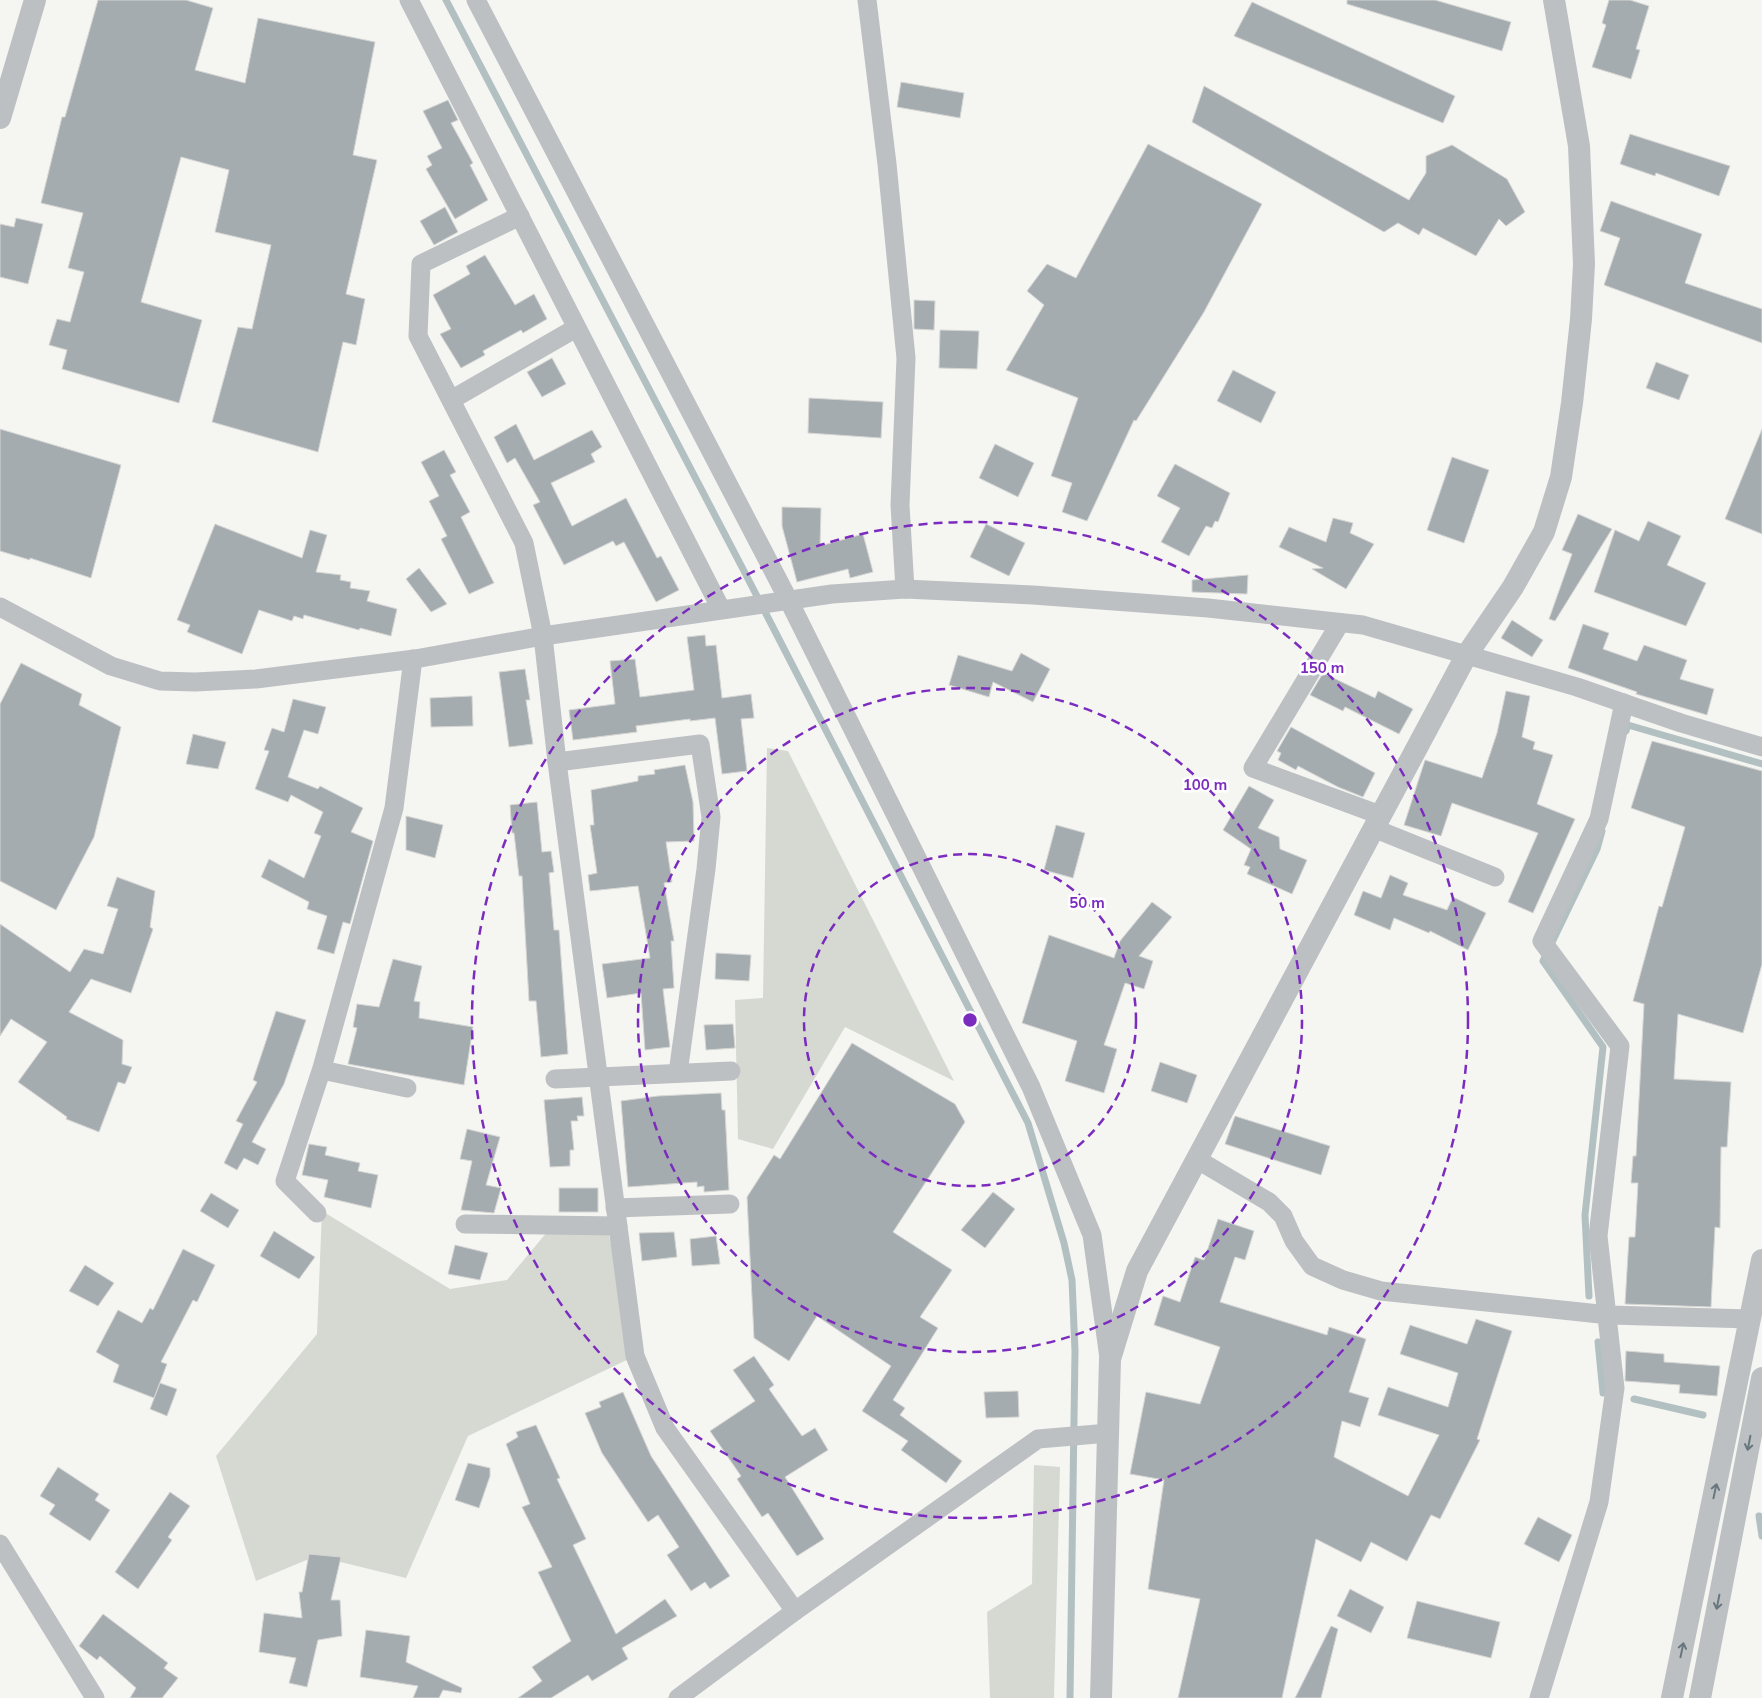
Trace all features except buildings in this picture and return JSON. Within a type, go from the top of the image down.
[{"type":"street","points":[[0,118],[35,0]]},
{"type":"street","points":[[409,0],[576,328],[729,608]]},
{"type":"street","points":[[476,0],[1031,1087],[1092,1235],[1110,1360]]},
{"type":"street","points":[[867,0],[887,164],[906,358],[900,505],[905,589]]},
{"type":"street","points":[[1101,1698],[1098,1434],[1110,1360],[1137,1271],[1466,656],[1513,587],[1544,532],[1561,477],[1582,319],[1584,264],[1578,146],[1554,0]]},
{"type":"street","points":[[520,216],[421,264],[418,336],[524,543],[543,636],[557,762],[635,1356],[665,1428],[795,1611]]},
{"type":"street","points":[[451,400],[576,328]]},
{"type":"street","points":[[0,607],[111,666],[160,682],[256,679],[413,659],[543,636],[832,594],[905,589],[1033,595],[1208,608],[1363,626],[1577,687],[1762,747]]},
{"type":"street","points":[[1340,624],[1253,768],[1377,821],[1495,877]]},
{"type":"street","points":[[317,1213],[285,1181],[322,1070],[394,808],[413,659]]},
{"type":"street","points":[[1539,1698],[1599,1502],[1615,1388],[1609,1315],[1598,1236],[1620,1046],[1542,941],[1599,820],[1624,703]]},
{"type":"street","points":[[557,762],[700,744],[711,817],[706,869],[678,1073]]},
{"type":"street","points":[[322,1070],[407,1088]]},
{"type":"street","points":[[555,1079],[598,1075],[731,1071]]},
{"type":"street","points":[[1198,1160],[1268,1202],[1283,1216],[1294,1241],[1312,1266],[1343,1280],[1381,1292],[1609,1315],[1750,1319]]},
{"type":"street","points":[[465,1224],[617,1217],[730,1204]]},
{"type":"street","points":[[1672,1698],[1762,1260]]},
{"type":"street","points":[[1700,1698],[1762,1378]]},
{"type":"street","points":[[678,1698],[795,1611],[1038,1439],[1098,1434]]},
{"type":"street","points":[[0,1544],[95,1698]]},
{"type":"shaded area","points":[[767,748],[788,751],[954,1081],[845,1027],[773,1149],[738,1139],[735,1000],[763,998]]},
{"type":"shaded area","points":[[322,1211],[450,1289],[507,1280],[548,1231],[607,1226],[635,1356],[468,1436],[406,1578],[316,1556],[256,1581],[216,1456],[317,1334]]},
{"type":"shaded area","points":[[1034,1465],[1060,1467],[1054,1698],[990,1698],[987,1612],[1032,1584]]},
{"type":"waterway","points":[[446,0],[744,571],[1028,1123],[1064,1243],[1072,1280],[1075,1351],[1070,1698]]},
{"type":"waterway","points":[[1626,731],[1628,725],[1762,764]]},
{"type":"waterway","points":[[1589,1296],[1585,1215],[1603,1047],[1543,961],[1597,849],[1602,831]]},
{"type":"waterway","points":[[1598,1342],[1603,1393]]},
{"type":"waterway","points":[[1634,1399],[1703,1415]]},
{"type":"waterway","points":[[1759,1516],[1762,1536]]}]
